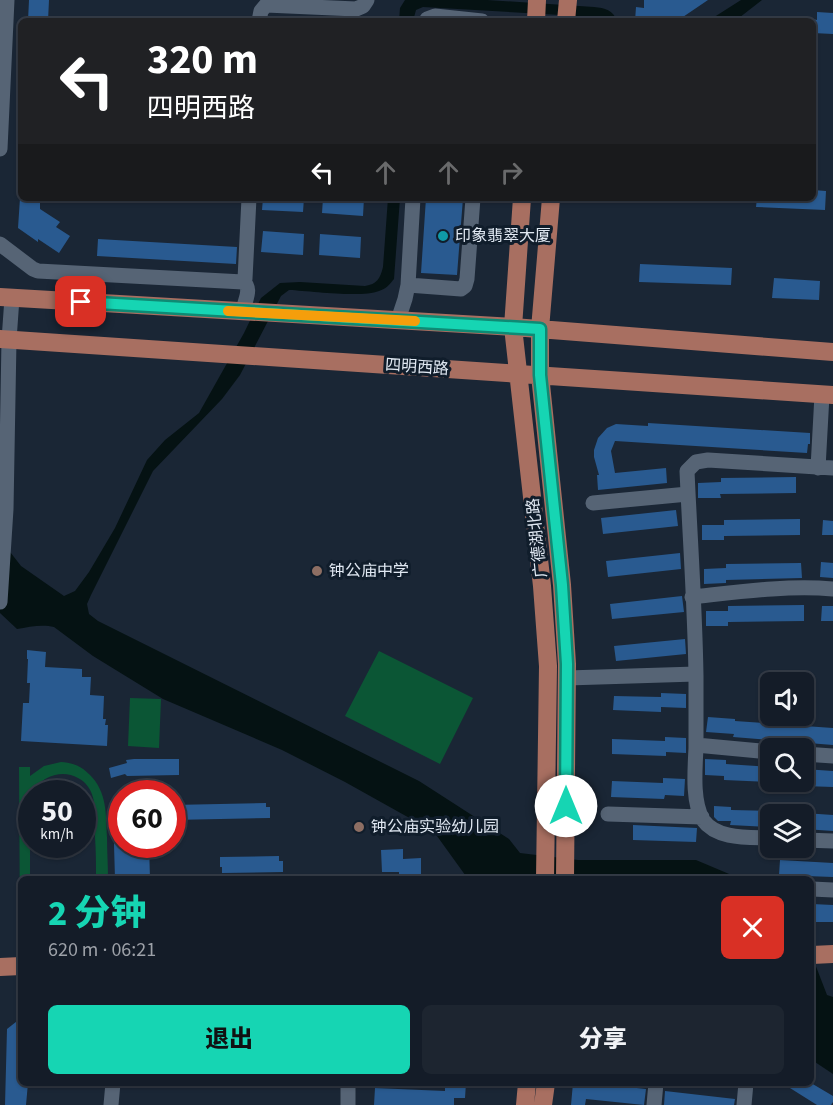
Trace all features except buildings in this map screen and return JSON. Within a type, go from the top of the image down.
[{"type":"main road","points":[[536,18],[537,0]]},
{"type":"main road","points":[[566,18],[568,0]]},
{"type":"main road","name":"广德湖北路","points":[[522,201],[513,327],[542,586],[547,654],[545,876]]},
{"type":"main road","name":"广德湖北路","points":[[551,201],[540,329],[540,375],[562,585],[567,678],[565,876]]},
{"type":"main road","points":[[6,297],[513,327],[833,352]]},
{"type":"main road","name":"四明西路","points":[[5,339],[828,395]]},
{"type":"main road","points":[[814,955],[833,954]]},
{"type":"main road","points":[[0,967],[18,966]]},
{"type":"main road","points":[[525,1105],[527,1086]]},
{"type":"main road","points":[[543,1105],[546,1086]]},
{"type":"street","points":[[0,149],[7,0]]},
{"type":"street","points":[[260,18],[261,11],[266,5],[356,9],[363,6],[367,0]]},
{"type":"street","points":[[430,18],[435,16],[454,18]]},
{"type":"street","points":[[243,281],[245,279],[249,201]]},
{"type":"street","points":[[398,320],[408,285],[413,201]]},
{"type":"street","points":[[408,285],[461,289],[465,286],[473,201]]},
{"type":"street","points":[[0,244],[38,271],[243,281],[249,292],[244,305],[247,312]]},
{"type":"street","points":[[0,602],[6,509],[6,297]]},
{"type":"street","points":[[760,837],[723,834],[712,829],[698,808],[695,788],[696,674],[687,471],[696,462],[708,460],[825,468],[828,395]]},
{"type":"street","points":[[594,503],[688,494]]},
{"type":"street","points":[[692,597],[759,590],[833,589]]},
{"type":"street","points":[[567,678],[696,674]]},
{"type":"street","points":[[696,745],[760,751]]},
{"type":"street","points":[[814,755],[833,756]]},
{"type":"street","points":[[608,814],[702,817]]},
{"type":"street","points":[[814,840],[833,841]]},
{"type":"street","points":[[814,890],[833,890]]},
{"type":"street","points":[[111,1105],[112,1086]]},
{"type":"street","points":[[348,1086],[348,1105]]},
{"type":"street","points":[[654,1105],[656,1086]]},
{"type":"street","points":[[744,1105],[746,1086]]},
{"type":"green space","points":[[379,651],[473,698],[440,764],[345,716]]},
{"type":"green space","points":[[130,698],[161,699],[159,748],[128,746]]},
{"type":"green space","points":[[61,762],[74,764],[84,769],[94,780],[81,780],[70,775],[58,774],[43,780],[19,780],[19,767],[30,767],[30,776],[44,766]]},
{"type":"green space","points":[[96,782],[103,796],[106,812],[108,876],[96,876]]},
{"type":"green space","points":[[20,858],[30,858],[30,876],[20,876]]},
{"type":"shaded area","points":[[405,0],[487,0],[602,8],[608,10],[615,18],[423,7],[416,10],[414,18],[399,18],[400,8]]},
{"type":"shaded area","points":[[741,0],[762,0],[739,18],[713,18]]},
{"type":"shaded area","points":[[388,201],[400,201],[394,279],[384,289],[371,293],[348,294],[289,290],[281,296],[240,375],[222,399],[153,471],[91,595],[87,604],[89,614],[98,621],[419,781],[509,839],[520,853],[578,860],[696,860],[734,876],[466,876],[437,836],[422,825],[282,750],[163,699],[93,656],[54,627],[17,629],[0,613],[0,539],[21,566],[64,596],[75,591],[115,528],[147,460],[165,440],[199,413],[261,298],[280,283],[365,286],[377,280],[383,267]]},
{"type":"shaded area","points":[[814,961],[827,995],[833,997],[833,1074],[814,1061]]},
{"type":"slow traffic","points":[[228,311],[415,321]]},
{"type":"place","name":"印象翡翠大厦","points":[[443,236]]},
{"type":"place","name":"钟公庙中学","points":[[317,571]]},
{"type":"place","name":"钟公庙实验幼儿园","points":[[359,827]]},
{"type":"route","points":[[81,302],[540,329],[540,375],[565,622],[566,806]]}]
